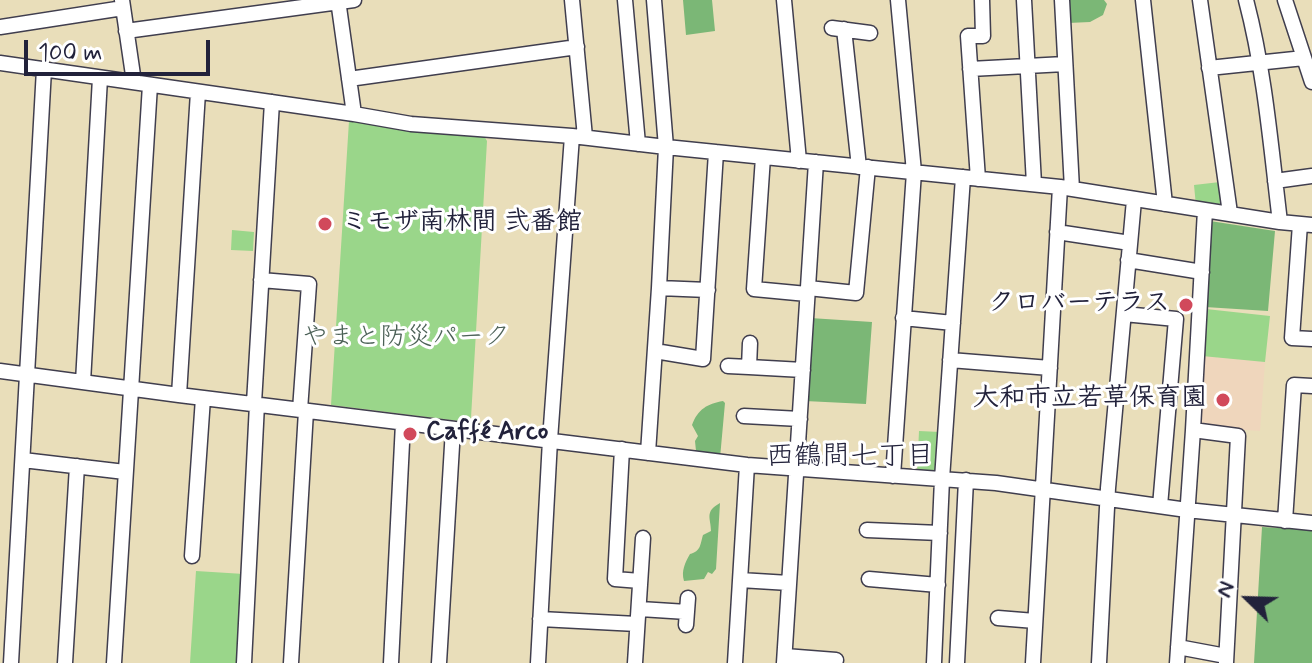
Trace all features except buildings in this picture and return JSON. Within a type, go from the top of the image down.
[{"type":"street","points":[[538,663],[550,440],[579,137],[577,47],[572,0]]},
{"type":"street","points":[[625,0],[638,144]]},
{"type":"street","points":[[648,453],[666,147],[654,0]]},
{"type":"street","points":[[784,0],[799,161]]},
{"type":"street","points":[[893,476],[914,172],[898,0]]},
{"type":"street","points":[[934,663],[950,360],[970,178],[968,36],[983,36],[982,0]]},
{"type":"street","points":[[1024,0],[1034,184]]},
{"type":"street","points":[[1033,663],[1057,232],[1066,188],[1062,0]]},
{"type":"street","points":[[1143,0],[1165,204]]},
{"type":"street","points":[[1200,0],[1230,213]]},
{"type":"street","points":[[1246,0],[1259,62],[1280,222]]},
{"type":"street","points":[[1285,0],[1312,82]]},
{"type":"street","points":[[126,31],[258,6],[344,1],[354,114]]},
{"type":"street","points":[[0,27],[123,4],[134,82]]},
{"type":"street","points":[[763,157],[754,289],[856,293],[864,167],[838,29],[870,33]]},
{"type":"street","points":[[349,79],[577,47]]},
{"type":"street","points":[[1209,68],[1304,58]]},
{"type":"street","points":[[0,63],[411,124],[579,137],[1034,184],[1306,225],[1292,338],[1312,339]]},
{"type":"street","points":[[970,69],[1065,64]]},
{"type":"street","points":[[0,662],[10,663],[44,69]]},
{"type":"street","points":[[83,382],[100,78]]},
{"type":"street","points":[[114,663],[150,85]]},
{"type":"street","points":[[179,395],[198,92]]},
{"type":"street","points":[[244,663],[272,102]]},
{"type":"street","points":[[655,351],[703,359],[716,152]]},
{"type":"street","points":[[816,162],[785,660],[837,656]]},
{"type":"street","points":[[1275,181],[1312,176]]},
{"type":"street","points":[[1099,663],[1108,499],[1134,200]]},
{"type":"street","points":[[1177,663],[1205,210]]},
{"type":"street","points":[[1057,232],[1130,243]]},
{"type":"street","points":[[1128,260],[1202,272]]},
{"type":"street","points":[[261,280],[309,284],[291,663]]},
{"type":"street","points":[[659,288],[708,290]]},
{"type":"street","points":[[1124,314],[1176,319],[1160,506]]},
{"type":"street","points":[[903,318],[953,323]]},
{"type":"street","points":[[749,367],[750,343]]},
{"type":"street","points":[[950,360],[1050,368]]},
{"type":"street","points":[[728,366],[803,370]]},
{"type":"street","points":[[0,371],[747,465],[966,480],[1234,516],[1312,523]]},
{"type":"street","points":[[1285,521],[1294,385],[1312,386]]},
{"type":"street","points":[[192,556],[203,398]]},
{"type":"street","points":[[744,416],[800,419]]},
{"type":"street","points":[[391,663],[403,423]]},
{"type":"street","points":[[439,663],[453,429]]},
{"type":"street","points":[[1178,647],[1226,660],[1238,436],[1193,430]]},
{"type":"street","points":[[622,449],[615,579],[640,581]]},
{"type":"street","points":[[23,460],[125,472]]},
{"type":"street","points":[[735,663],[747,465]]},
{"type":"street","points":[[65,663],[77,466]]},
{"type":"street","points":[[957,663],[966,480]]},
{"type":"street","points":[[867,530],[940,533]]},
{"type":"street","points":[[635,663],[643,538]]},
{"type":"street","points":[[869,579],[938,585]]},
{"type":"street","points":[[740,580],[789,583]]},
{"type":"street","points":[[540,619],[638,617],[687,612]]},
{"type":"street","points":[[998,618],[1035,621]]},
{"type":"shaded area","points":[[1202,356],[1265,362],[1260,431],[1202,427],[1198,424]]},
{"type":"green space","points":[[683,0],[712,0],[715,31],[686,35]]},
{"type":"green space","points":[[1066,0],[1104,0],[1107,4],[1103,15],[1090,22],[1068,23]]},
{"type":"green space","name":"やまと防災パーク","points":[[349,121],[484,136],[487,141],[471,418],[467,422],[331,405]]},
{"type":"green space","points":[[1220,182],[1224,204],[1220,208],[1196,206],[1194,185]]},
{"type":"green space","points":[[1210,221],[1275,231],[1268,311],[1205,307]]},
{"type":"green space","points":[[232,230],[254,232],[253,251],[231,250]]},
{"type":"green space","points":[[1206,309],[1270,316],[1265,362],[1202,356]]},
{"type":"green space","points":[[810,318],[872,322],[866,404],[805,401]]},
{"type":"green space","points":[[723,401],[720,458],[706,456],[696,451],[698,436],[692,425],[704,408]]},
{"type":"green space","points":[[919,431],[940,432],[938,476],[917,475]]},
{"type":"green space","points":[[720,503],[716,569],[712,574],[708,572],[704,579],[684,581],[683,570],[690,554],[698,549],[703,535],[711,531],[710,512]]},
{"type":"green space","points":[[1262,527],[1312,530],[1312,663],[1254,663]]},
{"type":"green space","points":[[196,571],[244,574],[238,663],[190,663]]},
{"type":"place","name":"ミモザ南林間 弐番館","points":[[325,224]]},
{"type":"place","name":"クロバーテラス","points":[[1186,305]]},
{"type":"place","name":"大和市立若草保育園","points":[[1223,400]]},
{"type":"place","name":"Caffé Arco","points":[[410,434]]},
{"type":"district","name":"西鶴間七丁目","points":[[850,458]]}]
